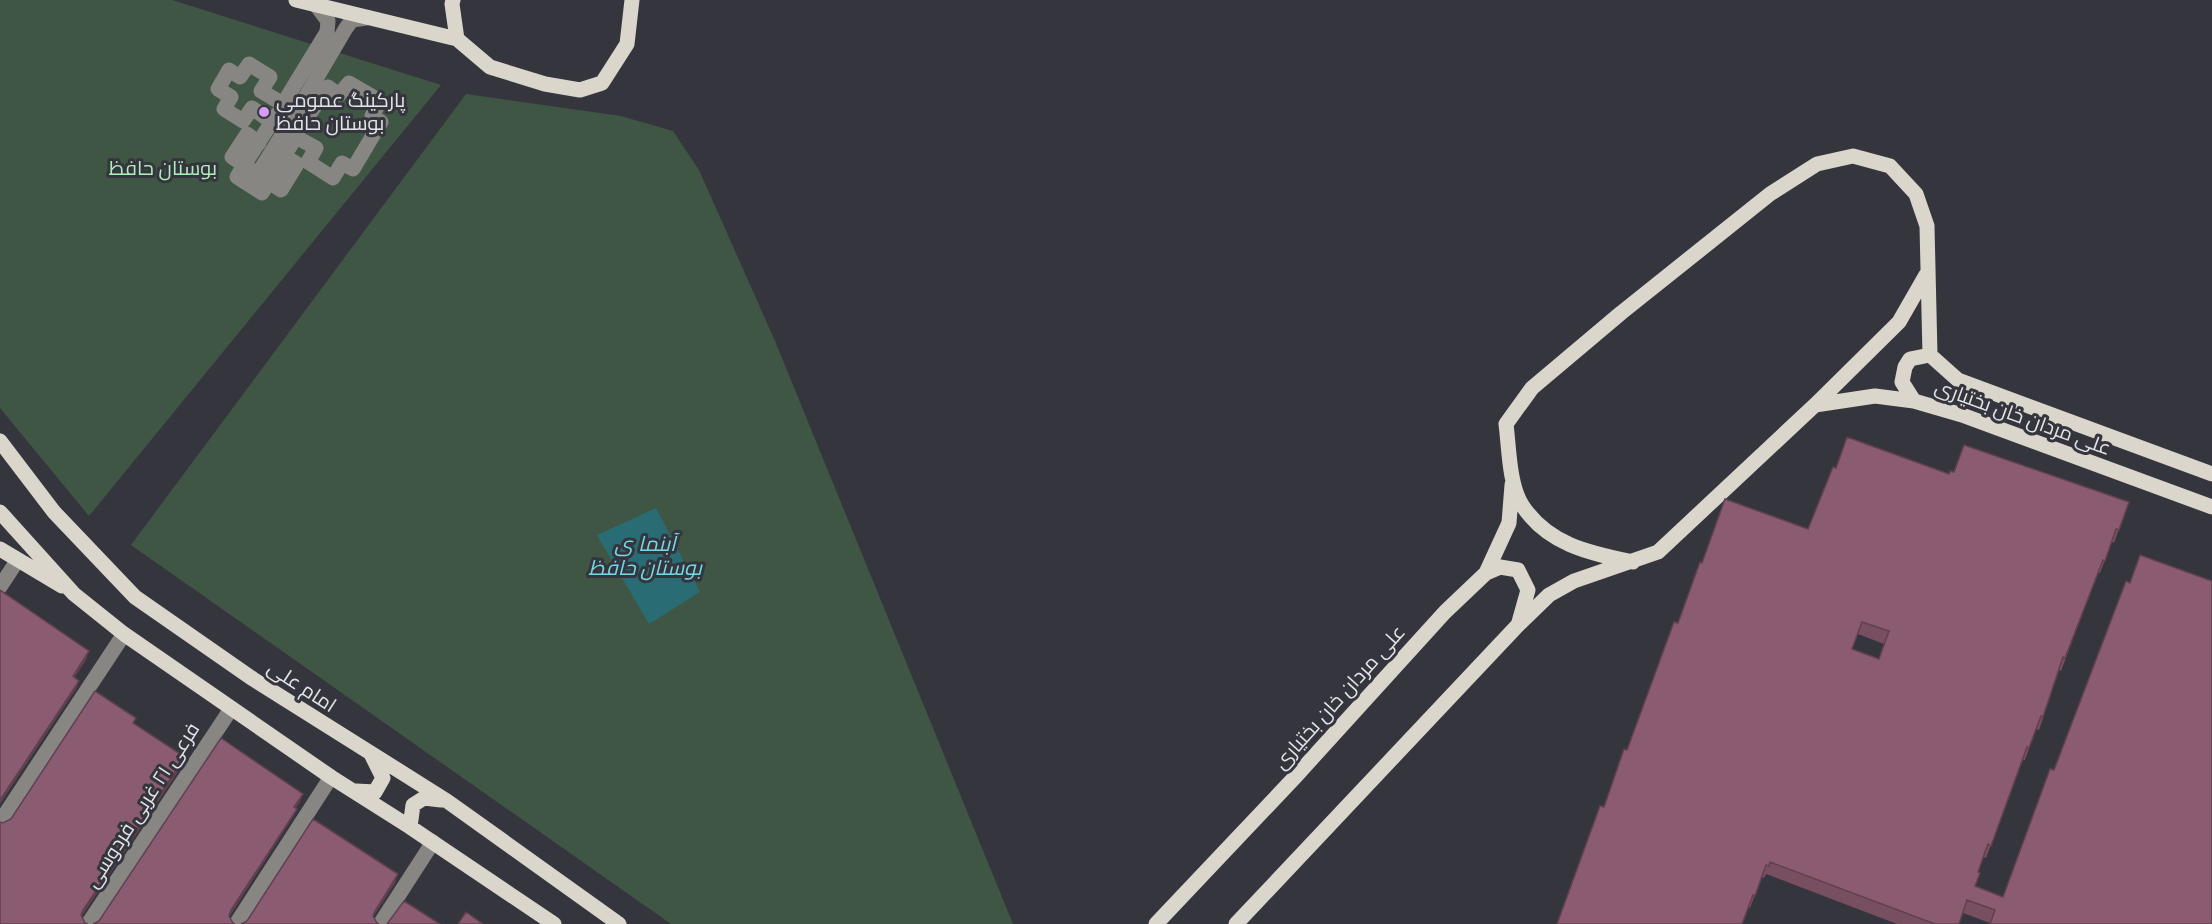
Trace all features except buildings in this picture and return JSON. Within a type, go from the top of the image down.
[{"type":"main road","points":[[296,0],[457,39],[490,67],[546,84],[580,90],[602,82],[627,44],[632,0]]},
{"type":"main road","points":[[453,0],[457,39]]},
{"type":"main road","name":"علی مردان خان بختیاری","points":[[1156,924],[1296,776],[1445,612],[1485,573],[1509,524],[1512,476],[1506,424],[1532,388],[1621,313],[1770,194],[1817,164],[1853,156],[1890,166],[1916,194],[1928,226],[1930,355],[1958,380],[2212,474]]},
{"type":"main road","points":[[1236,924],[1549,595],[1574,581],[1658,552],[1815,405],[1899,322],[1928,273]]},
{"type":"main road","points":[[1914,401],[1902,382],[1905,367],[1910,359],[1930,355]]},
{"type":"main road","name":"علی مردان خان بختیاری","points":[[1815,405],[1875,396],[1914,401],[1973,419],[2212,507]]},
{"type":"main road","name":"امام علی","points":[[0,441],[54,512],[135,597],[253,679],[447,801],[619,924]]},
{"type":"main road","points":[[1512,476],[1521,504],[1549,534],[1582,551],[1633,562]]},
{"type":"main road","points":[[0,512],[74,594]]},
{"type":"main road","points":[[0,549],[74,594],[124,634],[331,777],[434,843],[543,921]]},
{"type":"main road","points":[[1485,573],[1500,567],[1518,570],[1528,590],[1518,625]]},
{"type":"main road","points":[[353,791],[375,792],[383,778],[371,755]]},
{"type":"main road","points":[[410,827],[413,805],[418,801],[424,798],[447,801]]},
{"type":"street","points":[[296,137],[316,148],[308,162],[333,178],[342,163],[353,169],[381,122],[372,116],[380,101],[349,83],[339,95],[327,87],[295,112],[272,122],[259,143],[247,134],[232,157],[244,165],[237,177],[262,194],[263,178],[295,112],[327,32],[328,21],[316,6]]},
{"type":"street","points":[[263,178],[281,190],[297,164],[284,156],[296,137],[295,112],[346,27],[352,20],[366,18]]},
{"type":"street","points":[[272,122],[252,108],[243,121],[224,109],[231,97],[218,89],[229,70],[240,77],[249,64],[270,77],[261,91],[295,112]]},
{"type":"street","points":[[0,587],[17,561]]},
{"type":"street","points":[[0,822],[124,634]]},
{"type":"street","name":"فرعی ۲۱ غربی فردوسی","points":[[88,924],[231,708]]},
{"type":"street","points":[[236,924],[331,777]]},
{"type":"street","points":[[380,924],[434,843]]},
{"type":"green space","name":"بوستان حافظ","points":[[0,0],[172,0],[441,85],[89,516],[0,408]]},
{"type":"green space","points":[[466,94],[621,116],[673,131],[699,170],[775,341],[1013,924],[671,924],[131,545]]},
{"type":"water","name":"آبنما ی بوستان حافظ","points":[[656,508],[700,592],[649,624],[597,535]]},
{"type":"place","name":"پارکینگ عمومی بوستان حافظ","points":[[264,112]]}]
